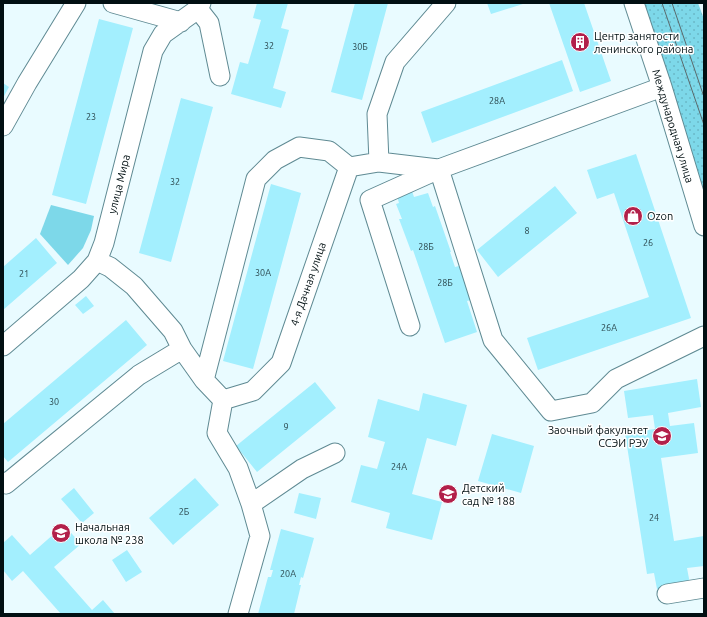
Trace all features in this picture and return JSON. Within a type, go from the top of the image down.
[{"type":"street","points":[[3,126],[26,83],[76,3]]},
{"type":"street","points":[[112,3],[181,22]]},
{"type":"street","points":[[379,162],[377,114],[395,62],[446,3]]},
{"type":"street","name":"Международная улица","points":[[634,3],[662,87],[704,226]]},
{"type":"street","points":[[199,6],[209,23],[220,76]]},
{"type":"street","name":"улица Мира","points":[[3,346],[81,278],[97,261],[104,243],[153,51],[162,34],[181,22],[199,6]]},
{"type":"street","points":[[410,326],[370,200],[439,169],[662,87]]},
{"type":"street","points":[[204,380],[256,179],[275,160],[298,147],[329,151],[349,167],[379,162],[439,169]]},
{"type":"street","name":"4-я Дачная улица","points":[[223,400],[253,391],[281,363],[349,167]]},
{"type":"street","points":[[439,169],[493,340],[551,411],[592,403],[616,379],[704,336]]},
{"type":"street","points":[[97,261],[110,267],[134,286],[173,331],[182,349],[204,380],[223,400],[217,433],[238,468],[251,504],[260,536],[238,614]]},
{"type":"street","points":[[3,482],[6,484],[139,375],[182,349]]},
{"type":"street","points":[[251,504],[302,469],[336,453]]},
{"type":"street","points":[[667,594],[704,588]]},
{"type":"shaded area","points":[[643,3],[698,3],[704,19],[704,197]]},
{"type":"shaded area","points":[[51,205],[94,216],[91,230],[83,248],[68,265],[40,234]]},
{"type":"building","points":[[257,3],[288,3],[281,28],[289,30],[273,88],[286,92],[281,108],[231,94],[240,62],[248,64],[261,20],[253,18]]},
{"type":"building","points":[[355,3],[388,3],[362,100],[331,92]]},
{"type":"building","points":[[487,3],[526,3],[491,14]]},
{"type":"building","name":"Центр занятости ленинского района","points":[[549,3],[584,3],[611,81],[580,92]]},
{"type":"building","points":[[99,19],[133,28],[86,204],[52,195]]},
{"type":"building","points":[[562,60],[573,91],[432,143],[421,112]]},
{"type":"building","points":[[3,83],[9,87],[3,98]]},
{"type":"building","points":[[181,98],[213,107],[171,262],[139,253]]},
{"type":"building","points":[[636,154],[691,318],[538,370],[527,338],[649,297],[614,193],[597,199],[587,170]]},
{"type":"building","points":[[271,184],[301,193],[253,369],[223,361]]},
{"type":"building","points":[[555,186],[577,213],[498,277],[477,250]]},
{"type":"building","points":[[412,191],[414,197],[428,193],[433,207],[435,206],[455,267],[459,266],[471,300],[467,301],[477,332],[445,343],[413,250],[411,251],[399,219],[402,219],[396,204],[399,203],[397,196]]},
{"type":"building","points":[[36,238],[57,263],[3,310],[3,267]]},
{"type":"building","points":[[86,296],[94,306],[83,314],[75,305]]},
{"type":"building","points":[[126,320],[147,345],[8,462],[3,456],[3,424]]},
{"type":"building","points":[[697,379],[701,407],[668,413],[670,426],[694,423],[698,453],[661,458],[674,541],[704,536],[704,566],[687,568],[690,584],[657,589],[654,573],[647,574],[625,433],[655,429],[653,415],[628,418],[624,391]]},
{"type":"building","points":[[315,382],[336,408],[257,472],[236,446]]},
{"type":"building","points":[[423,393],[467,405],[456,446],[427,438],[412,494],[442,502],[432,540],[386,528],[390,513],[351,502],[361,465],[377,469],[385,442],[368,437],[378,399],[419,411]]},
{"type":"building","points":[[492,434],[534,446],[521,493],[478,481]]},
{"type":"building","points":[[195,478],[219,505],[173,545],[149,518]]},
{"type":"building","points":[[74,488],[94,513],[82,523],[61,499]]},
{"type":"building","points":[[299,493],[321,498],[316,519],[294,513]]},
{"type":"building","points":[[64,525],[81,544],[54,567],[92,610],[103,600],[115,614],[61,614],[23,571],[12,581],[3,570],[3,543],[12,535],[30,555]]},
{"type":"building","points":[[281,529],[314,538],[303,578],[301,577],[299,585],[301,585],[294,614],[258,614],[268,577],[271,577],[273,570],[270,570]]},
{"type":"building","points":[[127,550],[142,572],[126,582],[112,560]]},
{"type":"tram line","points":[[662,3],[704,125]]},
{"type":"tram line","points":[[672,3],[704,97]]},
{"type":"place","name":"Центр занятости ленинского района","points":[[580,42]]},
{"type":"place","name":"Ozon","points":[[633,216]]},
{"type":"place","name":"Заочный факультет ССЭИ РЭУ","points":[[662,436]]},
{"type":"place","name":"Детский сад № 188","points":[[448,494]]},
{"type":"place","name":"Начальная школа № 238","points":[[61,533]]}]
